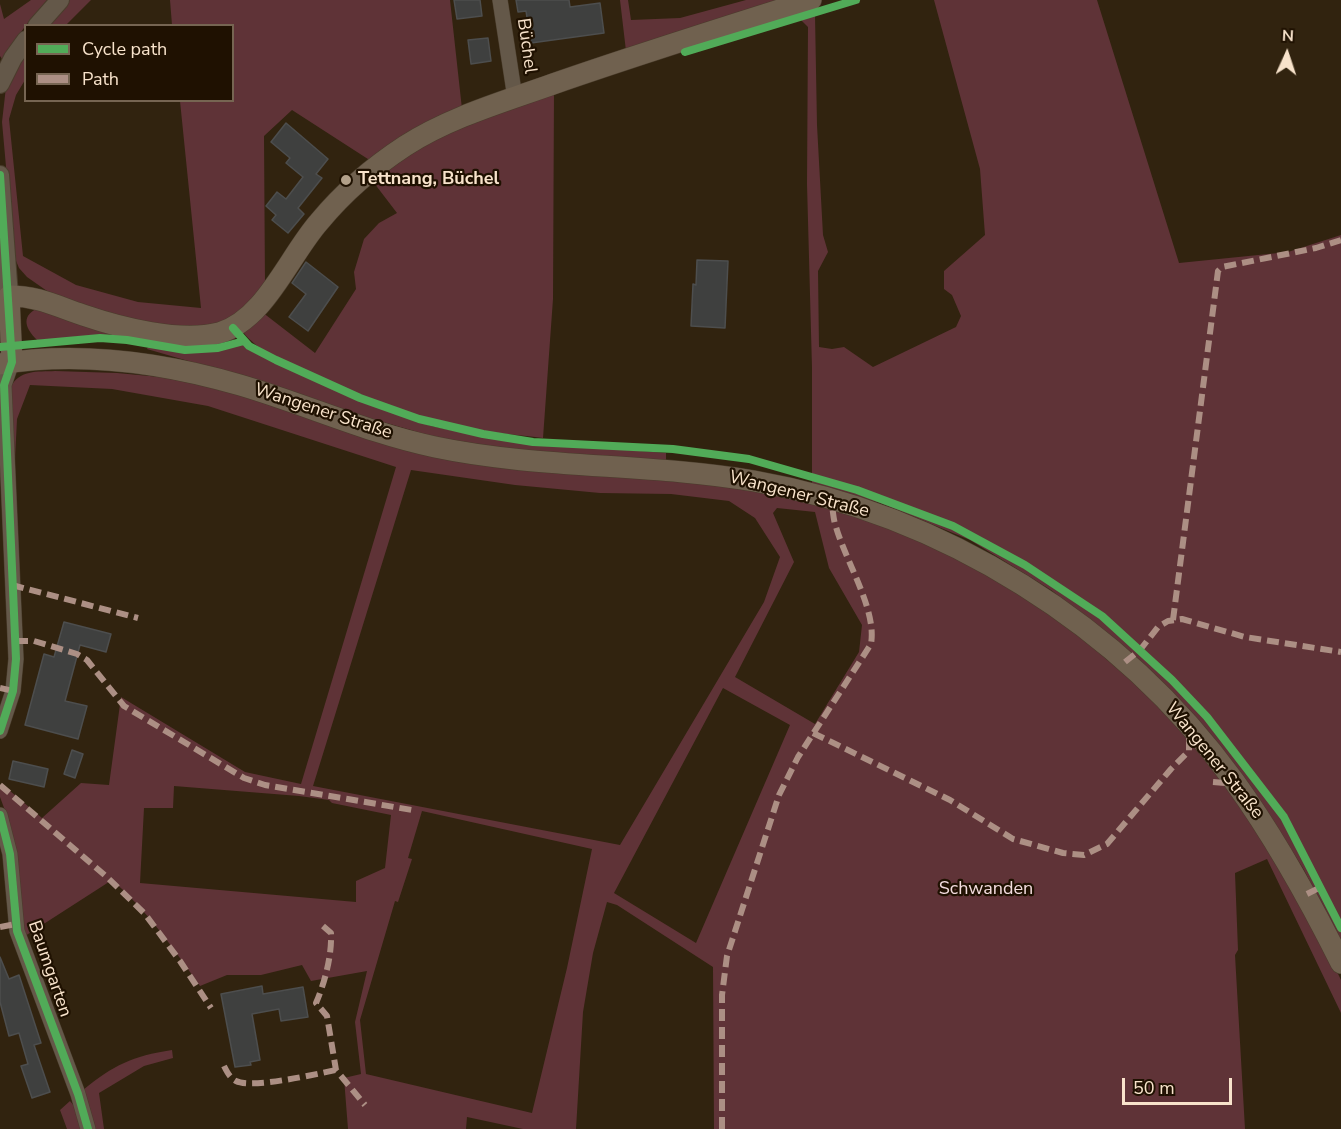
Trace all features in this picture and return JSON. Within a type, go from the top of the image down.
[{"type":"main road","points":[[6,363],[9,296],[38,298],[87,316],[147,331],[196,336],[234,328],[257,308],[317,224],[339,199],[366,175],[420,137],[461,118],[515,98],[681,40],[811,0]]},
{"type":"main road","name":"Wangener Straße","points":[[6,363],[86,359],[156,366],[238,385],[431,446],[530,461],[671,471],[759,482],[841,502],[936,538],[986,564],[1054,606],[1107,647],[1189,724],[1233,779],[1263,822],[1302,885],[1341,963]]},
{"type":"street","points":[[39,24],[60,0]]},
{"type":"street","name":"Büchel","points":[[500,0],[515,98]]},
{"type":"street","points":[[0,82],[24,43]]},
{"type":"street","points":[[0,175],[9,296]]},
{"type":"street","points":[[0,731],[13,691],[16,658],[4,385],[6,363]]},
{"type":"street","name":"Baumgarten","points":[[0,815],[10,854],[17,931],[78,1094],[88,1129]]},
{"type":"green space","points":[[31,0],[47,0],[27,24],[24,24],[24,28],[2,59],[0,56],[0,4],[4,19]]},
{"type":"green space","points":[[69,0],[91,0],[67,24],[48,24]]},
{"type":"green space","points":[[170,0],[450,0],[462,109],[371,161],[292,110],[264,136],[265,286],[233,319],[202,327],[150,324],[70,302],[47,291],[27,277],[19,268],[14,256],[2,122],[6,87],[24,54],[24,82],[16,95],[9,119],[23,256],[76,285],[138,302],[201,308],[180,102],[234,102],[234,24],[172,24]]},
{"type":"green space","points":[[620,0],[628,0],[631,20],[680,18],[746,0],[788,0],[626,51]]},
{"type":"green space","points":[[934,0],[1097,0],[1179,263],[1288,252],[1341,235],[1341,943],[1304,870],[1257,796],[1128,651],[1051,590],[970,540],[880,503],[812,485],[812,368],[807,184],[808,27],[801,20],[815,15],[817,125],[823,235],[828,252],[818,271],[819,347],[832,349],[844,347],[873,367],[956,327],[961,316],[952,295],[944,289],[944,271],[985,235],[980,169]]},
{"type":"green space","points":[[554,91],[553,299],[543,438],[459,427],[391,407],[277,358],[255,344],[243,332],[262,312],[315,353],[356,289],[354,272],[364,239],[379,223],[397,213],[371,179],[429,139]]},
{"type":"green space","points":[[40,307],[235,336],[235,339],[203,345],[98,336],[37,340],[26,322],[30,314]]},
{"type":"green space","points":[[244,343],[262,355],[352,397],[431,426],[499,440],[666,453],[666,460],[515,450],[435,437],[369,418],[281,388],[147,349],[148,347],[184,351],[208,350]]},
{"type":"green space","name":"Schwanden","points":[[49,371],[117,373],[160,377],[200,385],[250,397],[387,442],[734,486],[815,503],[897,531],[951,554],[1009,586],[1065,624],[1150,696],[1227,783],[1311,918],[1341,980],[1341,1013],[1267,859],[1235,873],[1238,950],[1235,955],[1245,1129],[714,1129],[713,967],[617,905],[607,902],[593,953],[583,1012],[576,1129],[523,1129],[467,1117],[466,1129],[348,1129],[344,1078],[361,1074],[355,1022],[367,971],[311,981],[302,965],[261,975],[227,975],[200,986],[148,917],[112,880],[25,936],[7,816],[0,797],[0,787],[3,785],[42,818],[81,783],[109,785],[121,697],[245,772],[301,784],[396,467],[208,406],[112,389],[30,385],[17,419],[13,500],[10,389],[23,375]],"holes":[[[411,470],[515,485],[600,493],[671,494],[729,501],[755,518],[780,557],[764,602],[620,845],[313,786]],[[777,508],[815,512],[829,568],[862,625],[859,652],[815,724],[735,677],[794,562],[773,513]],[[723,688],[790,725],[696,943],[614,893]],[[174,786],[329,800],[332,803],[391,815],[385,868],[356,881],[356,902],[140,883],[144,808],[173,808]],[[422,811],[592,849],[567,968],[532,1113],[366,1074],[360,1020],[395,901],[398,902],[412,859],[408,858]]]},
{"type":"green space","points":[[172,1050],[173,1058],[144,1066],[99,1093],[104,1129],[93,1129],[83,1090],[104,1074],[124,1063],[146,1055]]},
{"type":"green space","points":[[70,1101],[80,1113],[86,1129],[67,1129],[60,1110]]},
{"type":"building","points":[[454,0],[480,0],[482,16],[457,19]]},
{"type":"building","points":[[516,0],[569,0],[570,7],[600,3],[604,33],[531,43],[526,11],[518,12]]},
{"type":"building","points":[[488,38],[491,61],[471,64],[468,40]]},
{"type":"building","points":[[286,123],[328,159],[316,174],[322,178],[298,208],[304,214],[288,233],[272,220],[276,215],[266,206],[277,192],[286,199],[303,177],[286,163],[290,158],[271,142]]},
{"type":"building","points":[[697,260],[728,261],[725,328],[691,326],[693,284],[696,285]]},
{"type":"building","points":[[306,262],[338,287],[308,331],[289,317],[306,294],[292,283]]},
{"type":"building","points":[[64,622],[111,634],[106,652],[80,645],[65,701],[87,706],[78,739],[25,725],[44,654],[54,657]]},
{"type":"building","points":[[72,750],[83,754],[75,778],[64,774]]},
{"type":"building","points":[[13,761],[48,769],[44,787],[9,779]]},
{"type":"building","points":[[0,957],[9,979],[19,975],[41,1043],[34,1045],[50,1092],[32,1098],[21,1066],[28,1064],[19,1033],[9,1036],[0,1002]]},
{"type":"building","points":[[262,986],[263,994],[303,987],[308,1017],[281,1021],[279,1009],[252,1014],[260,1060],[250,1062],[251,1065],[235,1067],[221,994]]},
{"type":"marked path","points":[[1173,620],[1218,271],[1222,267],[1316,248],[1341,240]]},
{"type":"marked path","points":[[722,1129],[722,995],[727,956],[779,795],[798,757],[871,644],[872,631],[865,601],[836,527],[831,499]]},
{"type":"marked path","points":[[12,585],[138,618]]},
{"type":"marked path","points":[[1125,662],[1140,650],[1158,627],[1168,621],[1182,619],[1245,637],[1341,652]]},
{"type":"marked path","points":[[16,641],[34,641],[77,654],[87,660],[124,706],[244,778],[265,785],[412,810]]},
{"type":"marked path","points":[[0,688],[13,691]]},
{"type":"marked path","points":[[813,733],[950,800],[1013,839],[1063,853],[1084,855],[1107,844],[1189,751],[1189,724]]},
{"type":"marked path","points":[[1213,782],[1237,784]]},
{"type":"marked path","points":[[0,785],[108,878],[145,914],[211,1008]]},
{"type":"marked path","points":[[1307,894],[1321,887]]},
{"type":"marked path","points":[[0,927],[16,924]]},
{"type":"marked path","points":[[323,926],[331,933],[330,950],[325,977],[316,1003],[327,1016],[336,1070],[365,1105]]},
{"type":"marked path","points":[[224,1066],[232,1078],[244,1083],[284,1080],[336,1070]]},
{"type":"cycle path","points":[[685,52],[856,0]]},
{"type":"cycle path","points":[[0,175],[12,362],[4,385],[16,659],[13,691],[0,731]]},
{"type":"cycle path","points":[[233,328],[249,346],[276,360],[360,398],[419,419],[483,434],[533,442],[673,449],[749,459],[857,490],[953,526],[1025,565],[1102,616],[1172,680],[1207,717],[1284,817],[1341,928]]},
{"type":"cycle path","points":[[0,347],[100,338],[185,350],[218,348],[244,341]]},
{"type":"cycle path","points":[[0,815],[10,854],[17,931],[78,1094],[88,1129]]},
{"type":"place","name":"Tettnang, Büchel","points":[[346,180]]}]
